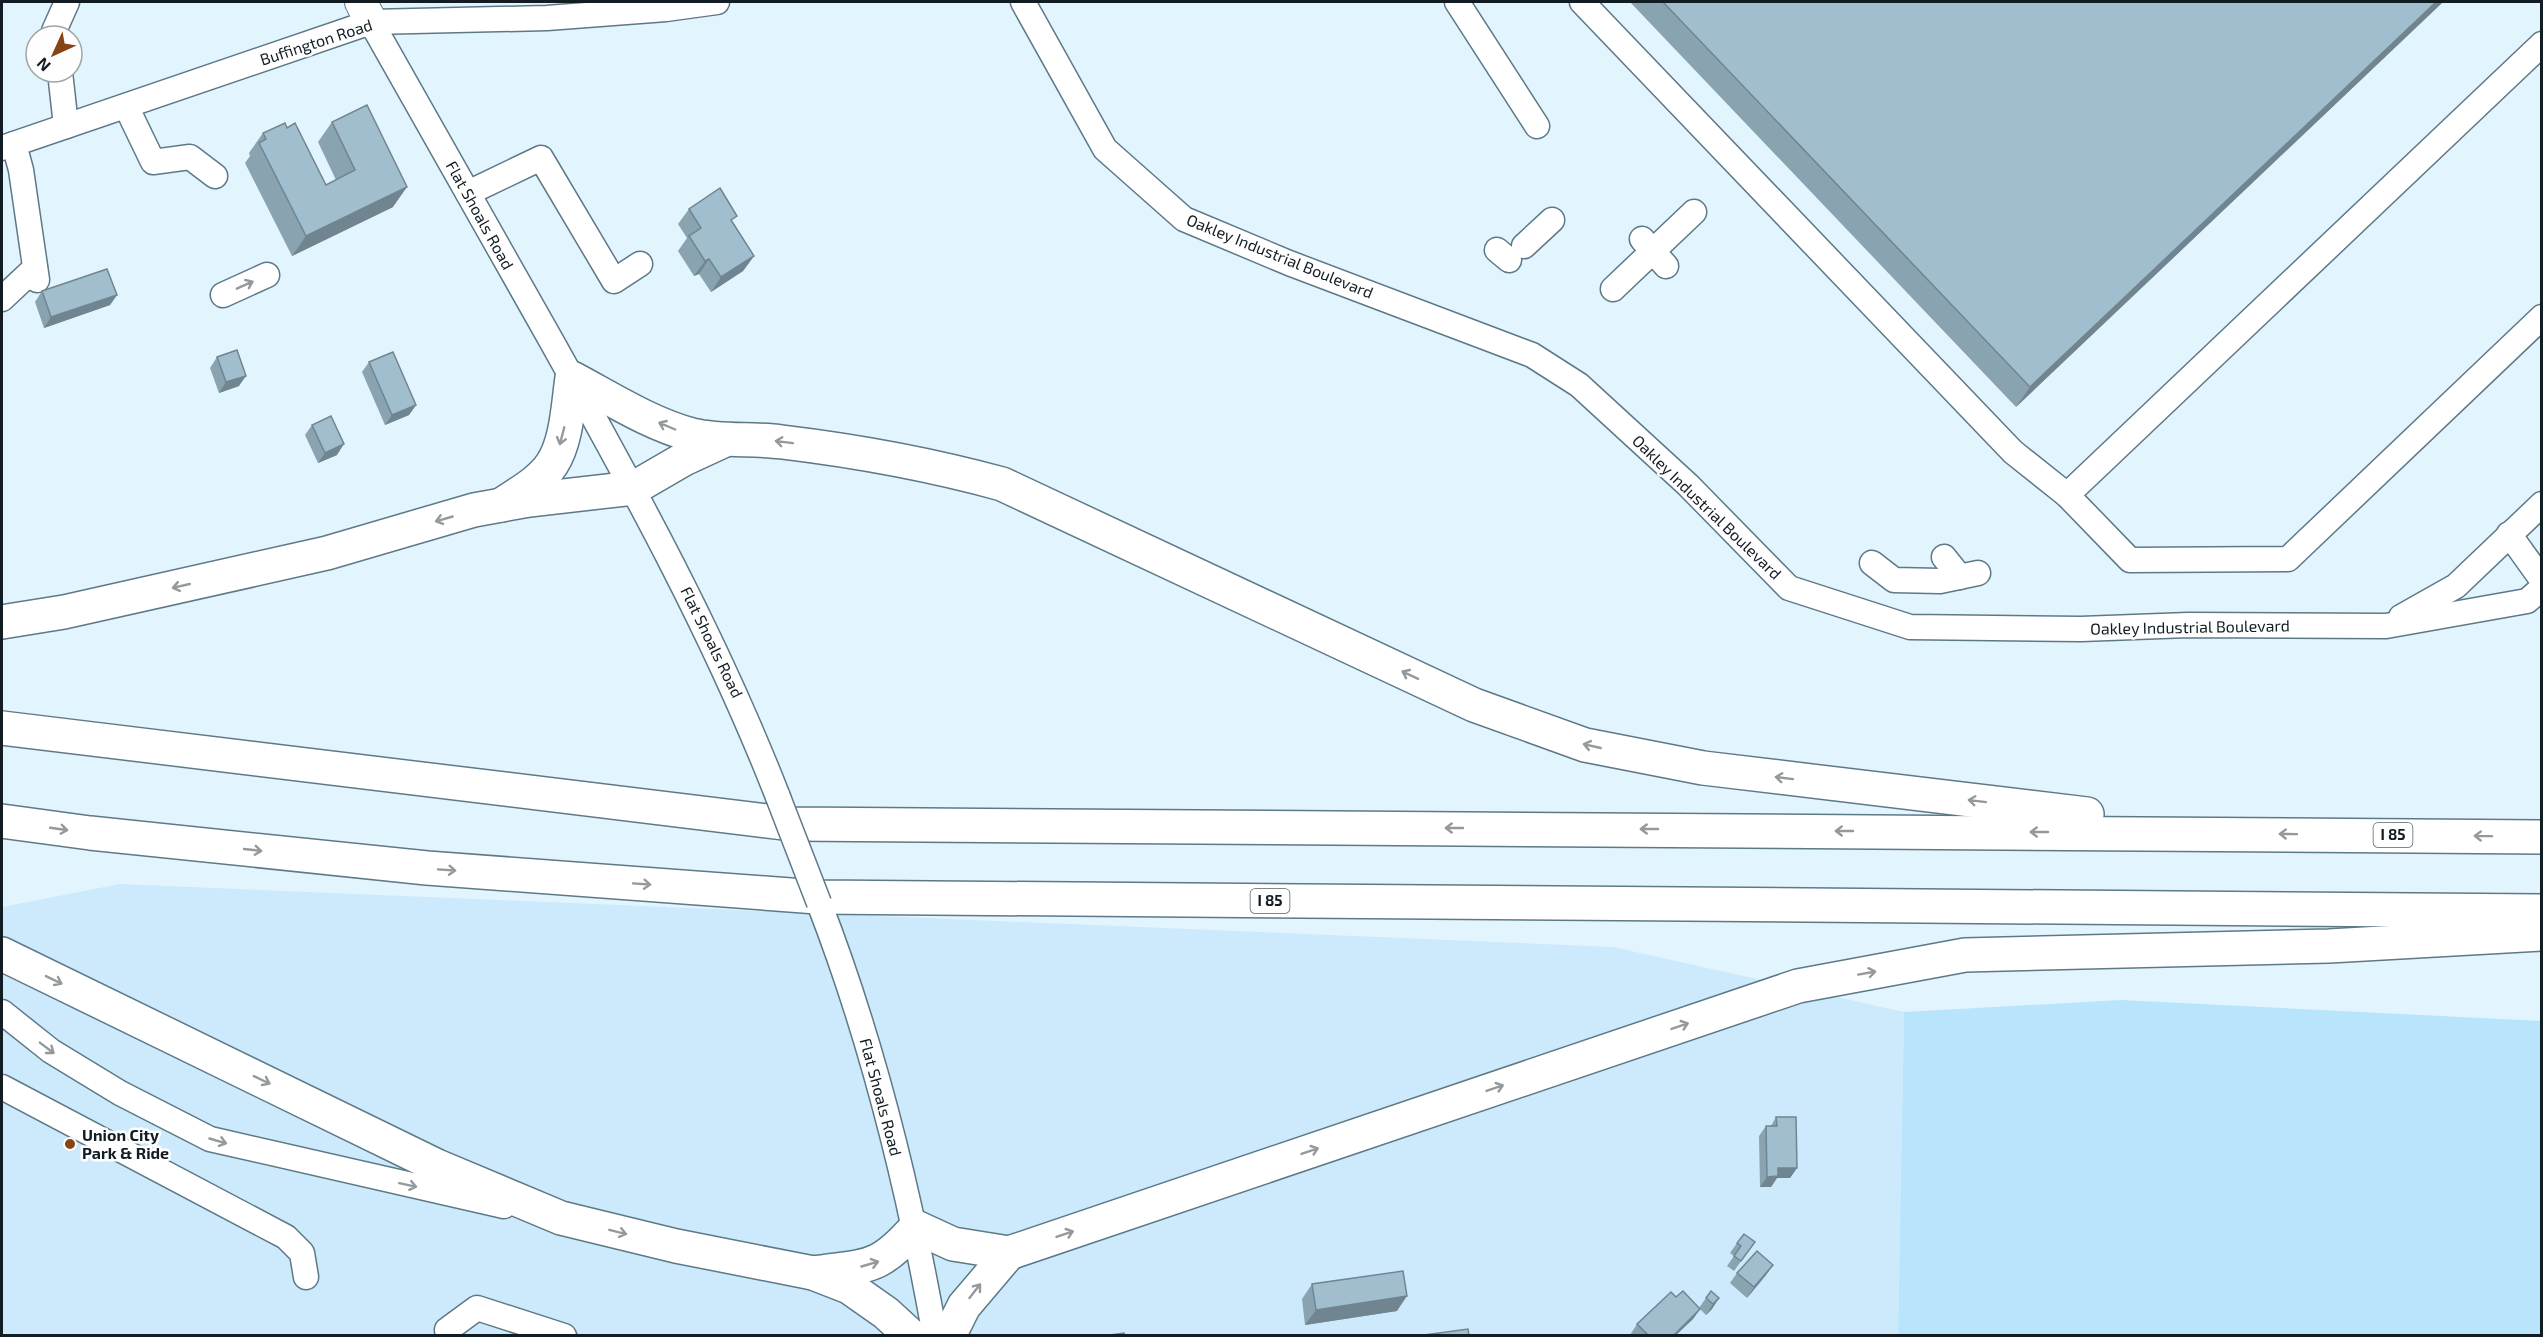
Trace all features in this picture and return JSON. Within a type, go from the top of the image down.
[{"type":"highway","points":[[501,505],[537,480],[552,464],[564,427],[572,378],[667,428],[723,441],[771,440],[869,452],[936,466],[1002,484],[1474,705],[1585,745],[1703,768],[2244,833]]},
{"type":"highway","points":[[2,622],[64,612],[327,554],[474,510],[605,489],[634,488],[684,459],[723,441]]},
{"type":"highway","name":"I 85","points":[[2,728],[792,824],[2541,837]]},
{"type":"highway","name":"I 85","points":[[2,821],[90,833],[427,868],[817,897],[2541,911]]},
{"type":"highway","points":[[813,1273],[874,1265],[895,1251],[916,1227],[953,1244],[1009,1253],[1798,986],[1965,955],[2329,946],[2541,934]]},
{"type":"highway","points":[[2,954],[437,1166],[561,1218],[676,1246],[813,1273],[849,1287],[886,1313],[911,1335]]},
{"type":"highway","points":[[949,1335],[964,1305],[1009,1253]]},
{"type":"street","points":[[57,24],[67,2]]},
{"type":"street","name":"Buffington Road","points":[[8,146],[126,106],[366,12],[547,18],[666,9],[717,2]]},
{"type":"street","name":"Oakley Industrial Boulevard","points":[[1023,2],[1105,149],[1184,219],[1289,263],[1532,355],[1579,385],[1688,485],[1789,588],[1910,627],[2069,629],[2188,625],[2386,626],[2527,601],[2541,588]]},
{"type":"street","points":[[1457,2],[1537,126]]},
{"type":"street","points":[[1582,2],[2013,452],[2067,495],[2130,560],[2288,559],[2541,317]]},
{"type":"street","name":"Flat Shoals Road","points":[[366,12],[634,488],[709,635],[743,709],[846,973],[916,1227],[935,1335]]},
{"type":"street","points":[[2067,495],[2541,45]]},
{"type":"street","points":[[61,84],[66,126]]},
{"type":"street","points":[[126,106],[153,162],[190,157],[215,176]]},
{"type":"street","points":[[2,299],[36,274],[21,170],[8,146]]},
{"type":"street","points":[[468,193],[541,158],[614,281],[640,264]]},
{"type":"street","points":[[1613,289],[1694,212]]},
{"type":"street","points":[[1510,252],[1552,220]]},
{"type":"street","points":[[223,295],[267,275]]},
{"type":"street","points":[[2386,626],[2456,586],[2541,504]]},
{"type":"street","points":[[2509,534],[2541,580]]},
{"type":"street","points":[[1872,563],[1894,580],[1940,581],[1969,575],[1944,557]]},
{"type":"street","points":[[1890,621],[1894,580]]},
{"type":"street","points":[[2,1012],[51,1051],[120,1093],[210,1139],[561,1218]]},
{"type":"street","points":[[2,1087],[286,1237],[302,1253],[306,1277]]},
{"type":"street","points":[[447,1334],[477,1308],[564,1335]]},
{"type":"shaded area","points":[[120,884],[1613,947],[1904,1012],[1898,1335],[2,1336],[2,907]]},
{"type":"shaded area","points":[[2121,1000],[2541,1021],[2541,1335],[1898,1335],[1904,1012]]},
{"type":"building","points":[[1663,2],[2436,2],[2030,387]]},
{"type":"building","points":[[367,105],[407,187],[306,236],[259,143],[266,139],[263,133],[285,123],[287,128],[295,123],[326,185],[355,170],[332,122]]},
{"type":"building","points":[[720,188],[737,216],[731,220],[754,256],[721,277],[709,259],[705,261],[689,236],[701,228],[689,209]]},
{"type":"building","points":[[107,269],[117,295],[51,317],[42,291]]},
{"type":"building","points":[[237,350],[246,376],[226,382],[217,357]]},
{"type":"building","points":[[393,352],[416,405],[392,415],[369,362]]},
{"type":"building","points":[[331,416],[344,444],[325,453],[312,425]]},
{"type":"building","points":[[1776,1117],[1796,1117],[1797,1168],[1778,1168],[1778,1176],[1767,1177],[1766,1126],[1777,1126]]},
{"type":"building","points":[[1744,1234],[1755,1242],[1741,1261],[1734,1256],[1741,1246],[1737,1243]]},
{"type":"building","points":[[1757,1251],[1773,1265],[1754,1287],[1737,1273]]},
{"type":"building","points":[[1403,1271],[1407,1296],[1316,1310],[1312,1284]]},
{"type":"building","points":[[1683,1291],[1700,1309],[1674,1335],[1648,1335],[1637,1324],[1671,1292],[1676,1297]]},
{"type":"building","points":[[1711,1291],[1719,1298],[1713,1304],[1706,1298]]},
{"type":"building","points":[[1468,1329],[1469,1335],[1424,1335]]},
{"type":"place","name":"Union City Park & Ride","points":[[70,1144]]}]
